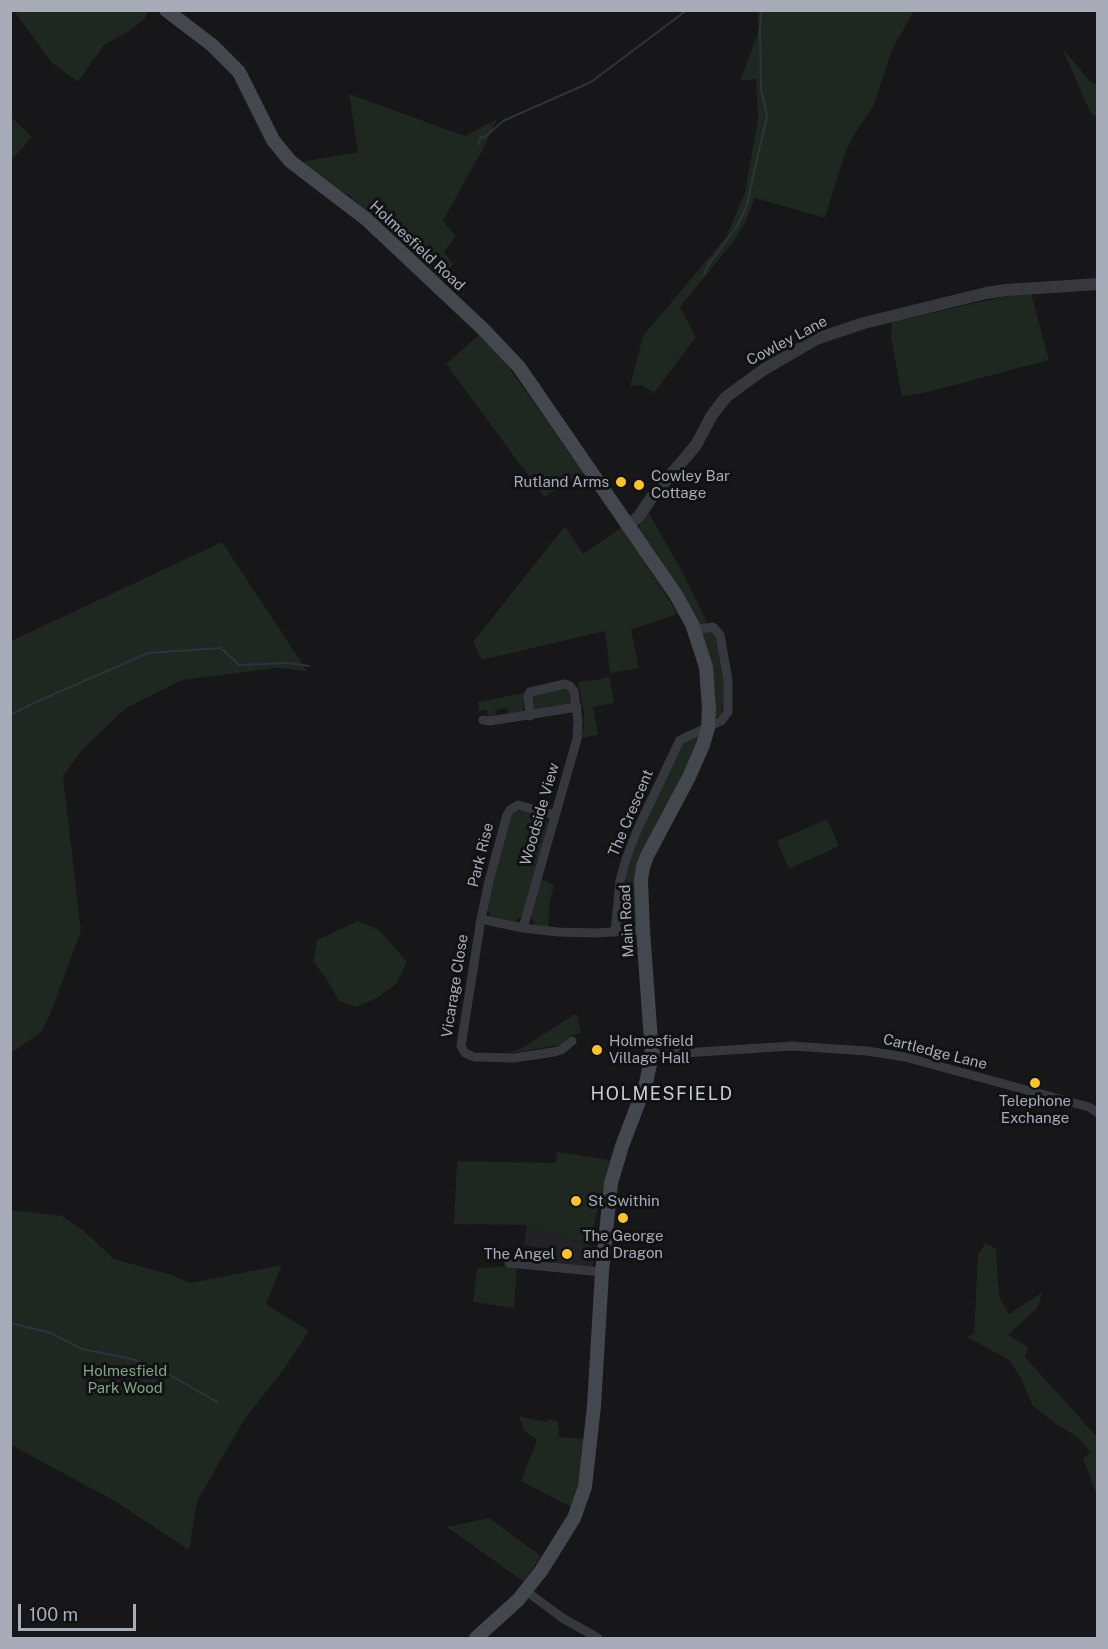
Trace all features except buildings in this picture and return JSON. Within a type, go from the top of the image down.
[{"type":"main road","name":"Holmesfield Road","points":[[166,10],[198,33],[234,67],[245,83],[273,140],[290,161],[366,219],[508,354],[629,525]]},
{"type":"main road","name":"Main Road","points":[[476,1638],[526,1591],[541,1571],[574,1518],[585,1487],[594,1406],[607,1214],[615,1167],[646,1083],[652,1055],[643,930],[641,880],[643,867],[646,856],[697,761],[708,728],[709,696],[706,667],[694,630],[676,595],[629,525]]},
{"type":"street","name":"Cowley Lane","points":[[629,525],[639,516],[696,445],[712,415],[726,397],[756,374],[816,339],[864,323],[986,293],[1098,284]]},
{"type":"street","name":"Main Road","points":[[694,630],[713,627],[717,630],[726,662],[728,712],[721,721],[708,728]]},
{"type":"street","points":[[483,720],[530,716],[577,707],[574,691],[570,686],[558,685],[530,692],[528,696],[530,716]]},
{"type":"street","name":"Woodside View","points":[[523,928],[577,739],[577,707]]},
{"type":"street","name":"The Crescent","points":[[615,932],[620,881],[638,828],[680,740],[708,728]]},
{"type":"street","name":"Park Rise","points":[[481,919],[489,881],[510,810],[518,805],[555,815]]},
{"type":"street","points":[[481,919],[523,928],[577,933],[643,930]]},
{"type":"street","name":"Vicarage Close","points":[[481,919],[462,1034],[462,1050],[474,1057],[514,1058],[561,1050],[572,1041]]},
{"type":"street","name":"Cartledge Lane","points":[[652,1055],[792,1046],[867,1051],[905,1057],[1089,1107],[1098,1113]]},
{"type":"street","points":[[509,1263],[602,1272]]},
{"type":"street","points":[[526,1591],[564,1619],[598,1638]]},
{"type":"shaded area","points":[[527,1225],[594,1247],[593,1266],[552,1266],[554,1250],[524,1245]]},
{"type":"green space","points":[[14,11],[148,11],[145,18],[131,30],[104,45],[78,82],[52,63]]},
{"type":"green space","points":[[758,11],[914,11],[892,50],[873,107],[846,150],[825,218],[755,198],[746,221],[733,242],[680,307],[696,337],[654,393],[642,385],[630,386],[643,336],[726,237],[745,192],[758,118],[756,79],[740,81],[758,33]]},
{"type":"green space","points":[[1062,48],[1090,81],[1097,85],[1097,117],[1091,114]]},
{"type":"green space","points":[[349,94],[465,136],[497,119],[443,221],[456,236],[444,252],[453,264],[442,281],[350,196],[326,183],[301,162],[358,152]]},
{"type":"green space","points":[[11,117],[32,137],[11,161]]},
{"type":"green space","points":[[1031,293],[1049,360],[924,393],[902,396],[891,338],[892,322],[1011,295]]},
{"type":"green space","points":[[480,334],[502,358],[584,473],[544,497],[446,364]]},
{"type":"green space","points":[[647,510],[683,573],[711,631],[716,635],[725,687],[723,708],[720,715],[714,719],[712,677],[638,529]]},
{"type":"green space","points":[[565,526],[583,554],[622,527],[673,606],[677,614],[631,630],[639,668],[610,673],[605,631],[482,660],[473,642]]},
{"type":"green space","points":[[222,542],[307,671],[276,668],[182,680],[126,708],[82,750],[63,776],[81,931],[49,1017],[41,1032],[11,1053],[11,641]]},
{"type":"green space","points":[[609,676],[614,703],[593,707],[598,735],[580,738],[584,727],[584,712],[578,682]]},
{"type":"green space","points":[[562,688],[570,691],[572,702],[569,705],[534,710],[531,705],[532,695]]},
{"type":"green space","points":[[524,693],[523,713],[509,715],[507,708],[495,710],[496,716],[488,718],[487,710],[479,711],[478,702]]},
{"type":"green space","points":[[695,736],[700,739],[650,840],[638,925],[624,926],[619,923],[621,893],[630,859],[681,742]]},
{"type":"green space","points":[[527,810],[542,814],[547,818],[548,823],[523,914],[515,922],[491,916],[486,908],[509,818],[517,811]]},
{"type":"green space","points":[[827,819],[839,846],[789,869],[777,841]]},
{"type":"green space","points":[[539,878],[554,885],[550,900],[548,928],[535,925],[530,916]]},
{"type":"green space","points":[[358,921],[379,930],[407,962],[396,984],[377,998],[356,1007],[339,1001],[326,978],[313,962],[317,940]]},
{"type":"green space","points":[[577,1014],[581,1033],[570,1036],[560,1045],[506,1054],[524,1047]]},
{"type":"green space","points":[[557,1152],[610,1160],[589,1245],[527,1225],[454,1224],[457,1161],[556,1163]]},
{"type":"green space","name":"Holmesfield Park Wood","points":[[11,1210],[62,1216],[84,1231],[114,1259],[172,1275],[190,1283],[282,1265],[266,1304],[309,1331],[284,1369],[246,1417],[197,1501],[189,1550],[113,1500],[11,1445]]},
{"type":"green space","points":[[986,1243],[996,1249],[999,1296],[1009,1314],[1043,1292],[1037,1308],[1008,1335],[1028,1347],[1025,1357],[1097,1437],[1097,1495],[1083,1459],[1090,1451],[1077,1437],[1033,1406],[1021,1378],[1009,1360],[967,1337],[974,1333],[978,1254]]},
{"type":"green space","points":[[517,1266],[514,1308],[473,1302],[477,1268]]},
{"type":"green space","points":[[519,1416],[546,1422],[548,1419],[558,1422],[559,1437],[584,1439],[582,1471],[571,1507],[521,1481],[537,1440],[524,1431]]},
{"type":"green space","points":[[489,1518],[541,1556],[524,1582],[447,1527]]},
{"type":"waterway","points":[[478,144],[481,137],[484,138],[503,121],[591,82],[687,10]]},
{"type":"waterway","points":[[704,275],[707,267],[737,226],[747,205],[767,116],[761,89],[762,10]]},
{"type":"waterway","points":[[10,715],[148,653],[221,648],[239,665],[288,663],[309,666]]},
{"type":"waterway","points":[[10,1323],[51,1333],[82,1349],[132,1359],[168,1374],[217,1402]]},
{"type":"place","name":"Rutland Arms","points":[[621,482]]},
{"type":"place","name":"Cowley Bar Cottage","points":[[639,485]]},
{"type":"place","name":"Holmesfield Village Hall","points":[[597,1050]]},
{"type":"place","name":"Telephone Exchange","points":[[1035,1083]]},
{"type":"place","name":"St Swithin","points":[[576,1201]]},
{"type":"place","name":"The George and Dragon","points":[[623,1218]]},
{"type":"place","name":"The Angel","points":[[567,1254]]},
{"type":"district","name":"HOLMESFIELD","points":[[662,1094]]}]
